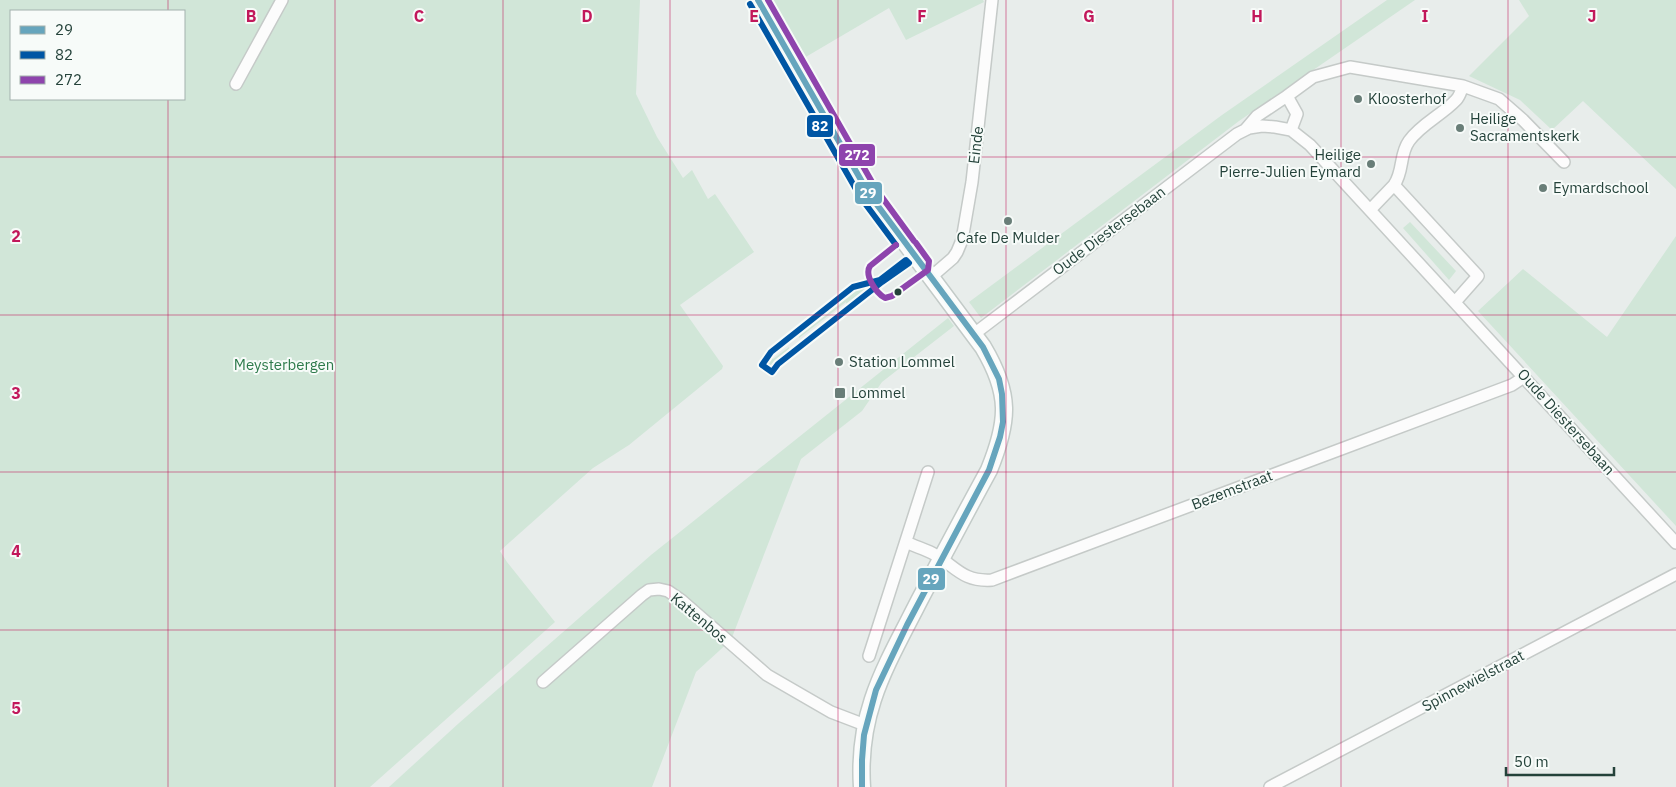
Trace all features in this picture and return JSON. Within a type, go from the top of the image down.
[{"type":"main road","points":[[758,0],[869,194],[954,306],[993,364],[1003,397],[1004,414],[1000,443],[989,470],[885,667],[872,700],[865,725],[861,766],[862,787]]},
{"type":"street","points":[[236,84],[282,0]]},
{"type":"street","name":"Einde","points":[[931,277],[953,258],[962,240],[972,182],[992,0]]},
{"type":"street","name":"Oude Diestersebaan","points":[[1245,130],[1257,116],[1313,77],[1350,67],[1464,86],[1500,99],[1564,162]]},
{"type":"street","points":[[1370,210],[1398,179],[1404,150],[1413,135],[1458,98],[1464,86]]},
{"type":"street","points":[[1287,96],[1298,114],[1291,130]]},
{"type":"street","name":"Oude Diestersebaan","points":[[974,334],[1237,134],[1262,126],[1291,130],[1310,145],[1676,543]]},
{"type":"street","points":[[1394,185],[1478,276],[1455,302]]},
{"type":"street","name":"Bezemstraat","points":[[941,560],[970,578],[992,580],[1512,385],[1524,377]]},
{"type":"street","points":[[869,656],[928,472]]},
{"type":"street","points":[[906,542],[933,553],[941,560]]},
{"type":"street","name":"Spinnewielstraat","points":[[1270,787],[1676,574]]},
{"type":"street","name":"Kattenbos","points":[[543,682],[632,602],[650,590],[668,591],[767,675],[830,712],[865,725]]},
{"type":"green space","name":"Meysterbergen","points":[[0,0],[640,0],[636,94],[657,137],[683,178],[692,170],[708,199],[715,194],[754,252],[680,305],[723,366],[722,369],[629,445],[593,468],[500,551],[555,622],[370,787],[0,787]]},
{"type":"green space","points":[[771,0],[983,0],[984,2],[906,40],[889,8],[804,58]]},
{"type":"green space","points":[[1387,0],[1415,0],[1239,121],[981,318],[969,302],[1222,115]]},
{"type":"green space","points":[[1519,0],[1676,0],[1676,189],[1583,101],[1552,130],[1520,100],[1469,76],[1529,16]]},
{"type":"green space","points":[[1410,222],[1456,271],[1449,280],[1403,228]]},
{"type":"green space","points":[[1676,236],[1676,526],[1478,311],[1523,269],[1607,337]]},
{"type":"green space","points":[[870,279],[875,280],[878,287],[875,292],[848,314],[846,302],[799,338],[797,328],[822,306],[851,286]]},
{"type":"green space","points":[[948,318],[954,326],[882,382],[862,411],[801,459],[731,640],[696,672],[652,787],[389,787],[459,723],[651,555]]},
{"type":"green space","points":[[789,347],[791,358],[777,369],[770,371],[762,367],[761,357],[771,348],[773,359]]},
{"type":"transit line","name":"29","points":[[758,0],[869,194],[983,347],[999,379],[1002,394],[1003,422],[989,470],[907,625],[876,690],[864,735],[862,787]]},
{"type":"transit line","name":"272","points":[[768,0],[876,189],[914,241]]},
{"type":"transit line","name":"82","points":[[750,4],[861,198],[896,245]]},
{"type":"transit line","name":"272","points":[[896,245],[870,266],[869,270],[872,284],[885,298],[892,296],[928,270],[929,261],[916,243]]},
{"type":"transit line","name":"82","points":[[906,260],[909,263],[778,364],[772,372],[762,365],[771,352],[853,287],[880,280],[906,260]]},
{"type":"place","name":"Kloosterhof","points":[[1358,99]]},
{"type":"place","name":"Heilige Sacramentskerk","points":[[1460,128]]},
{"type":"place","name":"Heilige Pierre-Julien Eymard","points":[[1371,164]]},
{"type":"place","name":"Eymardschool","points":[[1543,188]]},
{"type":"place","name":"Cafe De Mulder","points":[[1008,221]]},
{"type":"place","name":"Station Lommel","points":[[839,362]]},
{"type":"place","name":"Lommel","points":[[840,393]]}]
